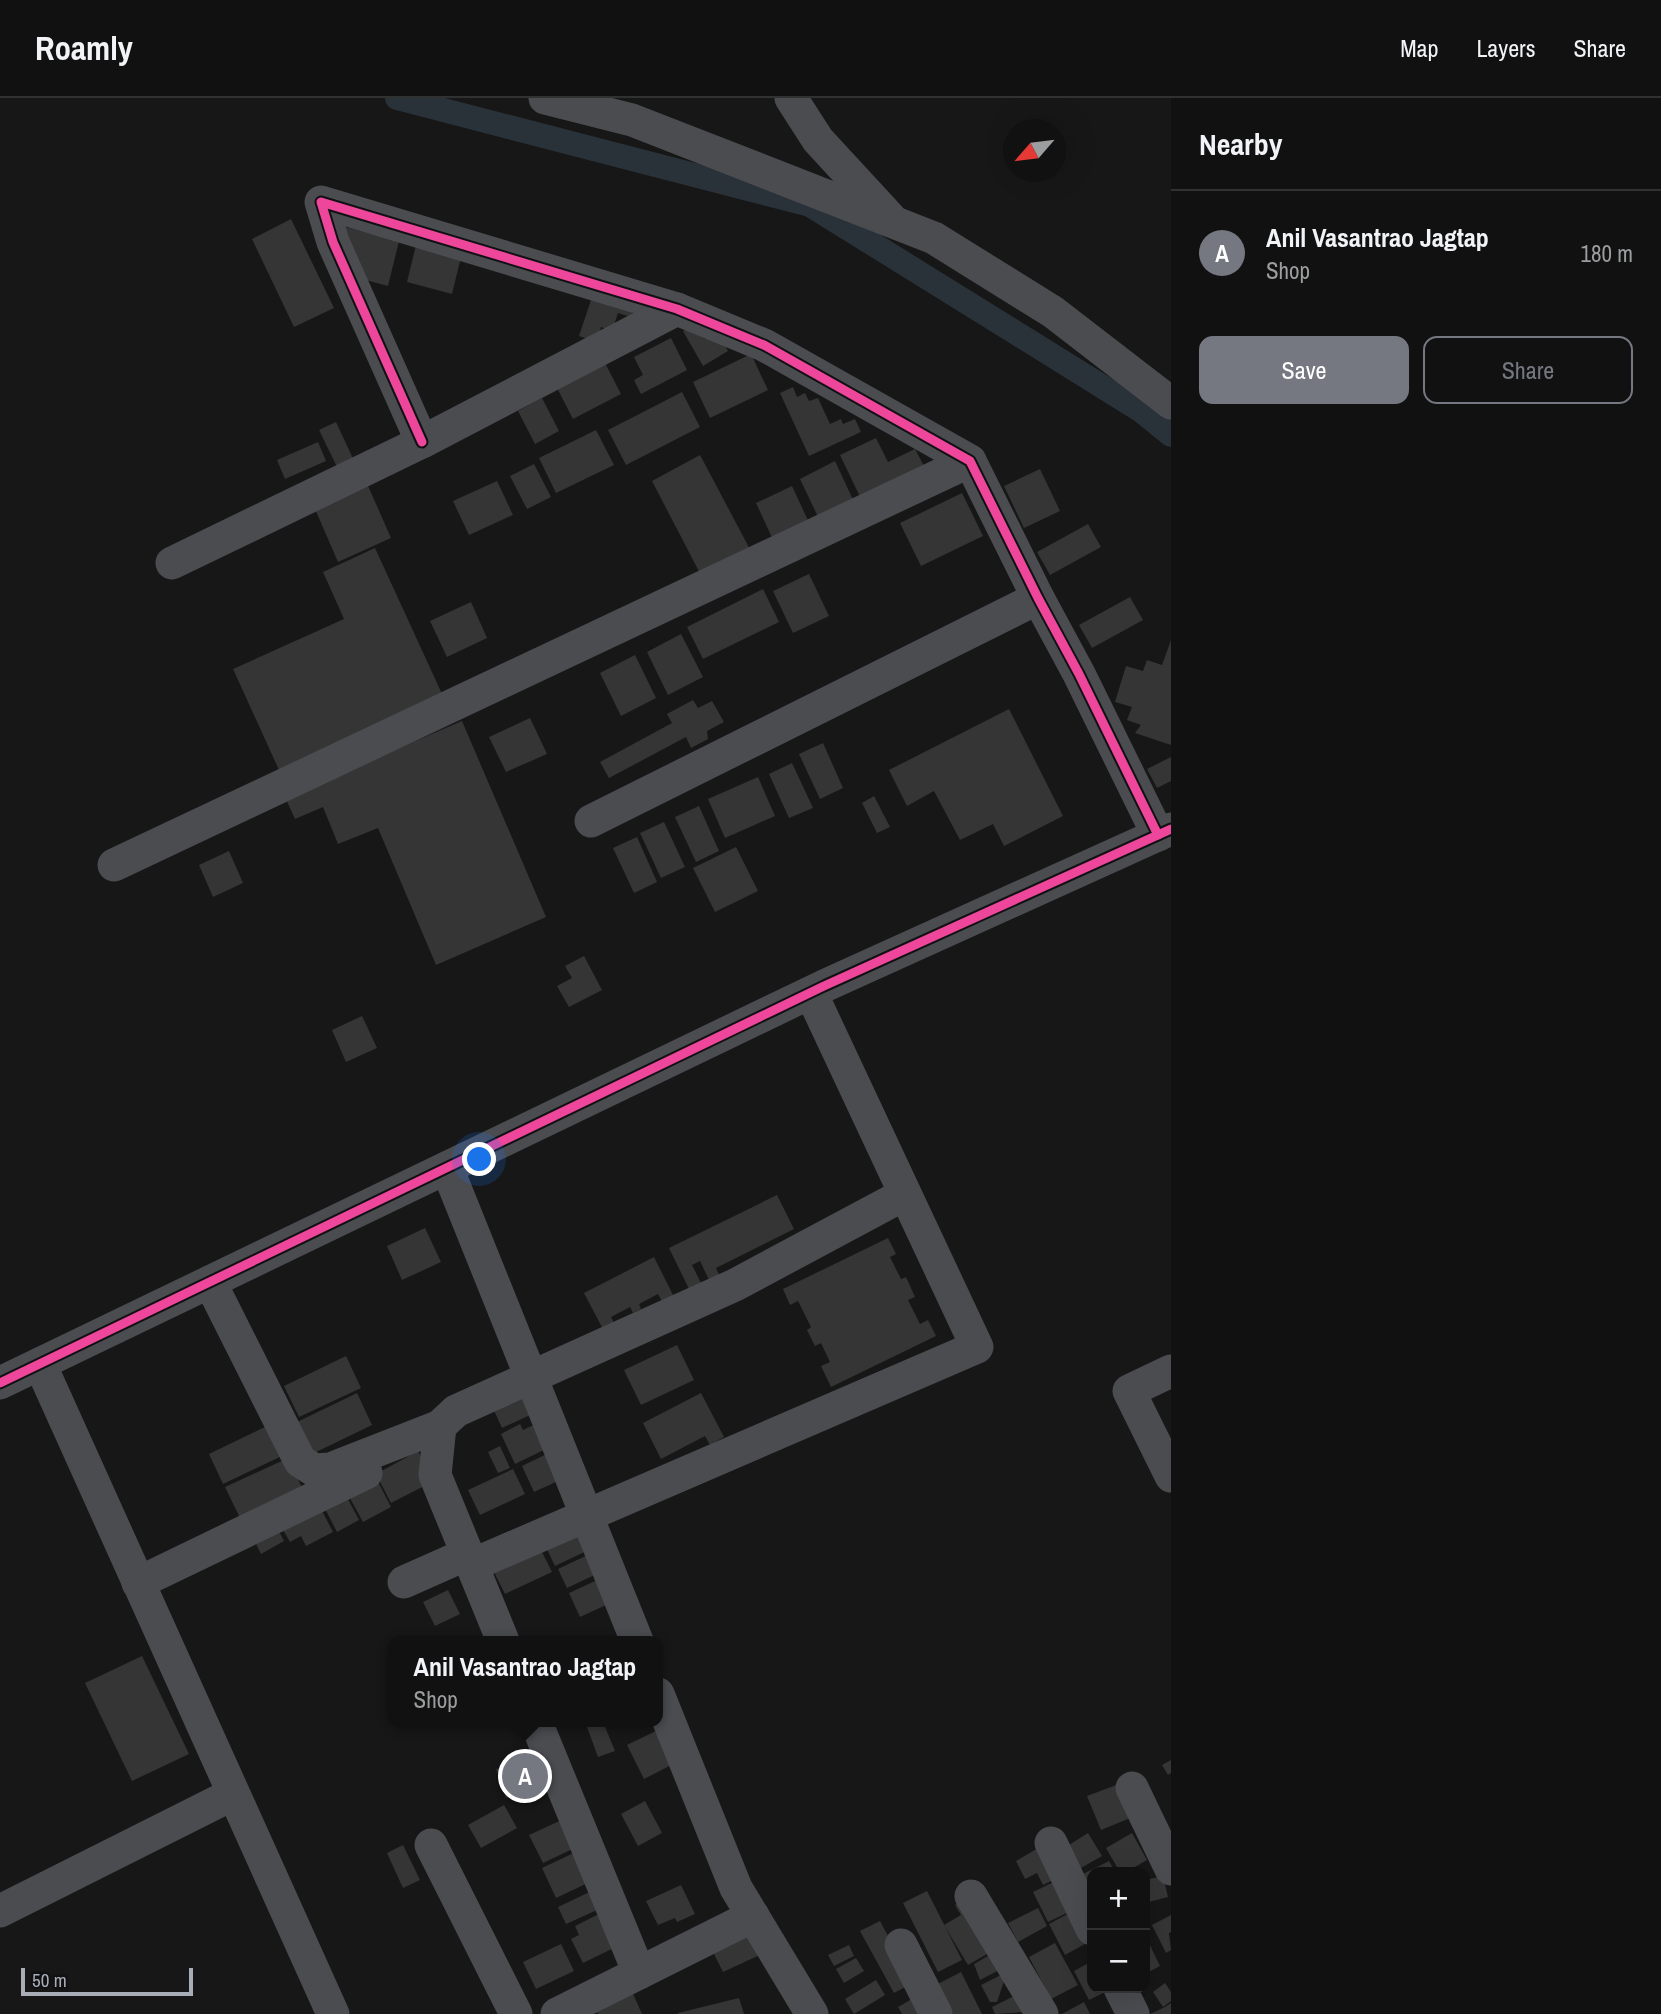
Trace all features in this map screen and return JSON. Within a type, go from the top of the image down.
[{"type":"street","points":[[545,98],[632,120],[934,238],[1053,312],[1171,403]]},
{"type":"street","points":[[791,98],[818,140],[894,222]]},
{"type":"street","points":[[0,1383],[811,993],[1165,832],[1038,598],[970,461],[764,345],[677,309],[321,202],[333,242],[422,442]]},
{"type":"street","points":[[172,563],[422,442],[677,309]]},
{"type":"street","points":[[114,865],[970,461]]},
{"type":"street","points":[[592,821],[1038,598]]},
{"type":"street","points":[[404,1582],[586,1516],[977,1347],[811,993]]},
{"type":"street","points":[[447,1168],[635,1636]]},
{"type":"street","points":[[138,1583],[439,1432],[456,1411],[735,1285],[905,1194]]},
{"type":"street","points":[[210,1282],[300,1461],[314,1470],[330,1469],[439,1432]]},
{"type":"street","points":[[40,1364],[333,2014]]},
{"type":"street","points":[[1171,1371],[1129,1391],[1171,1476]]},
{"type":"street","points":[[439,1432],[435,1475],[501,1636]]},
{"type":"street","points":[[663,1706],[736,1888],[812,2014]]},
{"type":"street","points":[[538,1727],[639,1973]]},
{"type":"street","points":[[1132,1788],[1168,1858]]},
{"type":"street","points":[[0,1911],[233,1794]]},
{"type":"street","points":[[1051,1843],[1087,1919]]},
{"type":"street","points":[[431,1845],[516,2014]]},
{"type":"street","points":[[971,1896],[1042,2014]]},
{"type":"street","points":[[557,2014],[753,1916]]},
{"type":"street","points":[[901,1945],[936,2014]]},
{"type":"street","points":[[1122,1993],[1133,2014]]},
{"type":"building","points":[[291,219],[334,308],[294,327],[252,239]]},
{"type":"building","points":[[345,227],[399,241],[388,286],[358,278]]},
{"type":"building","points":[[416,245],[461,257],[452,294],[407,282]]},
{"type":"building","points":[[593,294],[634,308],[631,317],[618,313],[612,331],[601,327],[597,342],[579,336]]},
{"type":"building","points":[[696,324],[704,339],[716,331],[728,351],[703,366],[683,331]]},
{"type":"building","points":[[671,338],[687,370],[641,394],[634,380],[643,375],[634,357]]},
{"type":"building","points":[[751,354],[768,390],[710,418],[693,382]]},
{"type":"building","points":[[604,361],[621,394],[573,419],[556,386]]},
{"type":"building","points":[[793,387],[797,397],[805,393],[809,401],[818,398],[830,424],[841,419],[843,424],[855,419],[861,432],[809,456],[780,393]]},
{"type":"building","points":[[682,392],[700,427],[626,465],[608,430]]},
{"type":"building","points":[[542,398],[559,431],[535,444],[518,411]]},
{"type":"building","points":[[336,422],[356,465],[340,473],[319,430]]},
{"type":"building","points":[[596,430],[614,465],[556,493],[539,458]]},
{"type":"building","points":[[876,438],[888,462],[915,449],[927,472],[863,503],[840,455]]},
{"type":"building","points":[[318,442],[326,461],[285,479],[277,460]]},
{"type":"building","points":[[700,455],[753,555],[704,581],[652,481]]},
{"type":"building","points":[[835,461],[855,504],[820,521],[800,479]]},
{"type":"building","points":[[534,464],[551,497],[527,509],[510,476]]},
{"type":"building","points":[[1040,469],[1060,511],[1024,528],[1004,486]]},
{"type":"building","points":[[365,479],[391,538],[338,562],[312,502]]},
{"type":"building","points":[[497,481],[513,515],[469,535],[453,501]]},
{"type":"building","points":[[792,486],[812,529],[776,546],[756,503]]},
{"type":"building","points":[[962,493],[983,536],[921,566],[900,523]]},
{"type":"building","points":[[1088,524],[1101,547],[1050,575],[1037,552]]},
{"type":"building","points":[[375,548],[443,696],[279,770],[233,669],[344,619],[323,572]]},
{"type":"building","points":[[809,574],[829,616],[793,633],[773,591]]},
{"type":"building","points":[[763,589],[779,622],[703,659],[687,627]]},
{"type":"building","points":[[1130,597],[1143,620],[1092,648],[1079,625]]},
{"type":"building","points":[[471,602],[487,638],[447,657],[430,621]]},
{"type":"building","points":[[681,634],[703,677],[668,695],[647,652]]},
{"type":"building","points":[[1171,640],[1171,745],[1135,733],[1141,725],[1127,720],[1132,707],[1115,702],[1126,666],[1143,671],[1147,660],[1162,665]]},
{"type":"building","points":[[635,655],[656,698],[621,716],[600,673]]},
{"type":"building","points":[[693,700],[698,708],[712,701],[724,722],[707,731],[708,739],[691,748],[686,737],[609,778],[600,762],[672,723],[667,714]]},
{"type":"building","points":[[1009,709],[1063,816],[1004,846],[993,824],[960,840],[934,791],[907,806],[889,770]]},
{"type":"building","points":[[530,718],[547,754],[506,772],[489,737]]},
{"type":"building","points":[[462,721],[546,917],[436,965],[378,828],[338,844],[323,807],[295,819],[285,797]]},
{"type":"building","points":[[823,743],[843,788],[820,799],[799,754]]},
{"type":"building","points":[[1171,757],[1171,781],[1157,788],[1147,769]]},
{"type":"building","points":[[792,763],[813,808],[789,818],[769,774]]},
{"type":"building","points":[[758,777],[775,816],[725,838],[708,799]]},
{"type":"building","points":[[874,796],[890,827],[877,833],[862,803]]},
{"type":"building","points":[[699,806],[719,851],[696,862],[675,817]]},
{"type":"building","points":[[664,822],[685,867],[661,878],[640,833]]},
{"type":"building","points":[[637,837],[657,882],[634,893],[613,848]]},
{"type":"building","points":[[736,847],[758,891],[715,912],[693,868]]},
{"type":"building","points":[[229,851],[243,883],[213,897],[199,865]]},
{"type":"building","points":[[584,956],[602,990],[569,1007],[557,986],[572,978],[565,966]]},
{"type":"building","points":[[362,1016],[377,1048],[346,1062],[332,1030]]},
{"type":"building","points":[[777,1195],[794,1229],[716,1268],[720,1277],[710,1282],[700,1261],[692,1265],[702,1285],[690,1291],[669,1248]]},
{"type":"building","points":[[425,1228],[441,1262],[402,1280],[387,1246]]},
{"type":"building","points":[[888,1238],[896,1254],[890,1257],[901,1279],[906,1277],[915,1297],[908,1300],[920,1324],[928,1320],[936,1336],[831,1387],[821,1366],[830,1362],[821,1343],[815,1346],[807,1330],[811,1327],[798,1301],[790,1305],[783,1289]]},
{"type":"building","points":[[654,1257],[674,1297],[663,1303],[658,1294],[639,1304],[641,1309],[633,1313],[630,1307],[611,1317],[615,1325],[604,1331],[584,1293]]},
{"type":"building","points":[[677,1345],[694,1380],[641,1405],[624,1370]]},
{"type":"building","points":[[346,1356],[361,1388],[299,1417],[284,1386]]},
{"type":"building","points":[[530,1385],[541,1410],[502,1428],[491,1404]]},
{"type":"building","points":[[357,1393],[372,1425],[310,1455],[295,1423]]},
{"type":"building","points":[[701,1393],[724,1437],[710,1445],[705,1436],[661,1459],[643,1423]]},
{"type":"building","points":[[542,1421],[554,1445],[515,1464],[501,1434],[520,1424],[523,1430]]},
{"type":"building","points":[[271,1424],[286,1454],[223,1484],[209,1454]]},
{"type":"building","points":[[500,1446],[510,1468],[498,1473],[488,1452]]},
{"type":"building","points":[[557,1449],[569,1476],[534,1492],[522,1466]]},
{"type":"building","points":[[418,1451],[434,1481],[391,1503],[376,1474]]},
{"type":"building","points":[[288,1458],[304,1492],[242,1522],[225,1487]]},
{"type":"building","points":[[513,1469],[525,1494],[480,1515],[468,1490]]},
{"type":"building","points":[[374,1474],[391,1507],[363,1522],[345,1489]]},
{"type":"building","points":[[342,1488],[359,1520],[337,1532],[320,1499]]},
{"type":"building","points":[[318,1503],[333,1532],[306,1546],[301,1536],[290,1542],[279,1523]]},
{"type":"building","points":[[273,1520],[284,1541],[261,1554],[256,1544]]},
{"type":"building","points":[[586,1527],[595,1547],[555,1566],[541,1537]]},
{"type":"building","points":[[538,1544],[552,1572],[505,1594],[491,1566]]},
{"type":"building","points":[[592,1553],[601,1572],[567,1588],[558,1569]]},
{"type":"building","points":[[606,1576],[617,1600],[580,1617],[569,1593]]},
{"type":"building","points":[[448,1590],[460,1614],[435,1626],[423,1602]]},
{"type":"building","points":[[142,1656],[189,1754],[132,1781],[85,1683]]},
{"type":"building","points":[[587,1727],[605,1727],[615,1751],[598,1757]]},
{"type":"building","points":[[662,1728],[679,1761],[644,1779],[627,1745]]},
{"type":"building","points":[[531,1752],[554,1782],[506,1798],[496,1769],[532,1758]]},
{"type":"building","points":[[1171,1760],[1171,1773],[1168,1775],[1162,1765]]},
{"type":"building","points":[[1127,1781],[1140,1814],[1101,1830],[1087,1796]]},
{"type":"building","points":[[645,1801],[662,1833],[638,1846],[621,1814]]},
{"type":"building","points":[[504,1805],[517,1828],[481,1848],[468,1825]]},
{"type":"building","points":[[568,1817],[581,1845],[543,1863],[529,1835]]},
{"type":"building","points":[[1088,1833],[1102,1856],[1074,1872],[1061,1850]]},
{"type":"building","points":[[1132,1833],[1147,1860],[1135,1867],[1117,1867],[1106,1848]]},
{"type":"building","points":[[1045,1844],[1057,1878],[1043,1885],[1037,1873],[1025,1879],[1016,1861]]},
{"type":"building","points":[[403,1845],[420,1880],[403,1888],[387,1853]]},
{"type":"building","points":[[580,1850],[594,1880],[556,1898],[542,1868]]},
{"type":"building","points":[[1109,1861],[1112,1867],[1097,1867]]},
{"type":"building","points":[[1087,1872],[1087,1891],[1079,1876]]},
{"type":"building","points":[[1163,1876],[1168,1897],[1150,1902],[1150,1879]]},
{"type":"building","points":[[1058,1880],[1073,1910],[1048,1922],[1033,1892]]},
{"type":"building","points":[[681,1885],[695,1914],[677,1922],[675,1918],[658,1925],[646,1901]]},
{"type":"building","points":[[598,1888],[606,1906],[566,1924],[558,1907]]},
{"type":"building","points":[[927,1891],[962,1960],[938,1972],[903,1903]]},
{"type":"building","points":[[969,1897],[999,1947],[968,1965],[944,1925],[961,1915],[955,1905]]},
{"type":"building","points":[[1038,1908],[1047,1926],[1018,1942],[1008,1923]]},
{"type":"building","points":[[1077,1909],[1087,1930],[1087,1943],[1065,1955],[1049,1924]]},
{"type":"building","points":[[605,1911],[620,1945],[583,1963],[571,1939],[579,1935],[575,1926]]},
{"type":"building","points":[[1171,1915],[1171,1950],[1166,1953],[1152,1925]]},
{"type":"building","points":[[880,1921],[913,1983],[894,1993],[860,1931]]},
{"type":"building","points":[[749,1926],[762,1954],[723,1972],[707,1940]]},
{"type":"building","points":[[1055,1943],[1078,1985],[1051,1999],[1029,1957]]},
{"type":"building","points":[[561,1944],[574,1971],[536,1989],[523,1962]]},
{"type":"building","points":[[849,1945],[854,1956],[834,1966],[828,1955]]},
{"type":"building","points":[[1150,1945],[1160,1966],[1150,1971]]},
{"type":"building","points":[[997,1951],[1007,1966],[980,1980],[974,1964]]},
{"type":"building","points":[[856,1958],[864,1971],[844,1983],[836,1969]]},
{"type":"building","points":[[1087,1964],[1087,1993],[1103,1993],[1089,2000],[1074,1971]]},
{"type":"building","points":[[961,1972],[982,2014],[951,2014],[930,1988]]},
{"type":"building","points":[[1007,1972],[997,2002],[990,2002],[981,1985]]},
{"type":"building","points":[[876,1980],[885,1995],[854,2014],[845,1999]]},
{"type":"building","points":[[1165,1983],[1171,1992],[1171,2001],[1163,2007],[1153,1992]]},
{"type":"building","points":[[630,1987],[642,2014],[598,2014],[593,2003]]},
{"type":"building","points":[[919,1995],[930,2014],[902,2014],[898,2007]]},
{"type":"building","points":[[1014,1996],[1024,2012],[995,2014],[992,2007]]},
{"type":"building","points":[[739,1998],[744,2014],[678,2014],[678,2013]]},
{"type":"building","points":[[1084,2002],[1090,2014],[1062,2014]]},
{"type":"building","points":[[1171,2003],[1171,2014],[1150,2014],[1165,2007]]},
{"type":"waterway","points":[[397,98],[810,205],[1140,410],[1171,435]]},
{"type":"cycle path","points":[[422,442],[333,242],[321,202],[677,309],[764,345],[970,461],[1158,835]]},
{"type":"cycle path","points":[[0,1383],[824,986],[1171,829]]},
{"type":"place","name":"Anil Vasantrao Jagtap","points":[[525,1776]]}]
